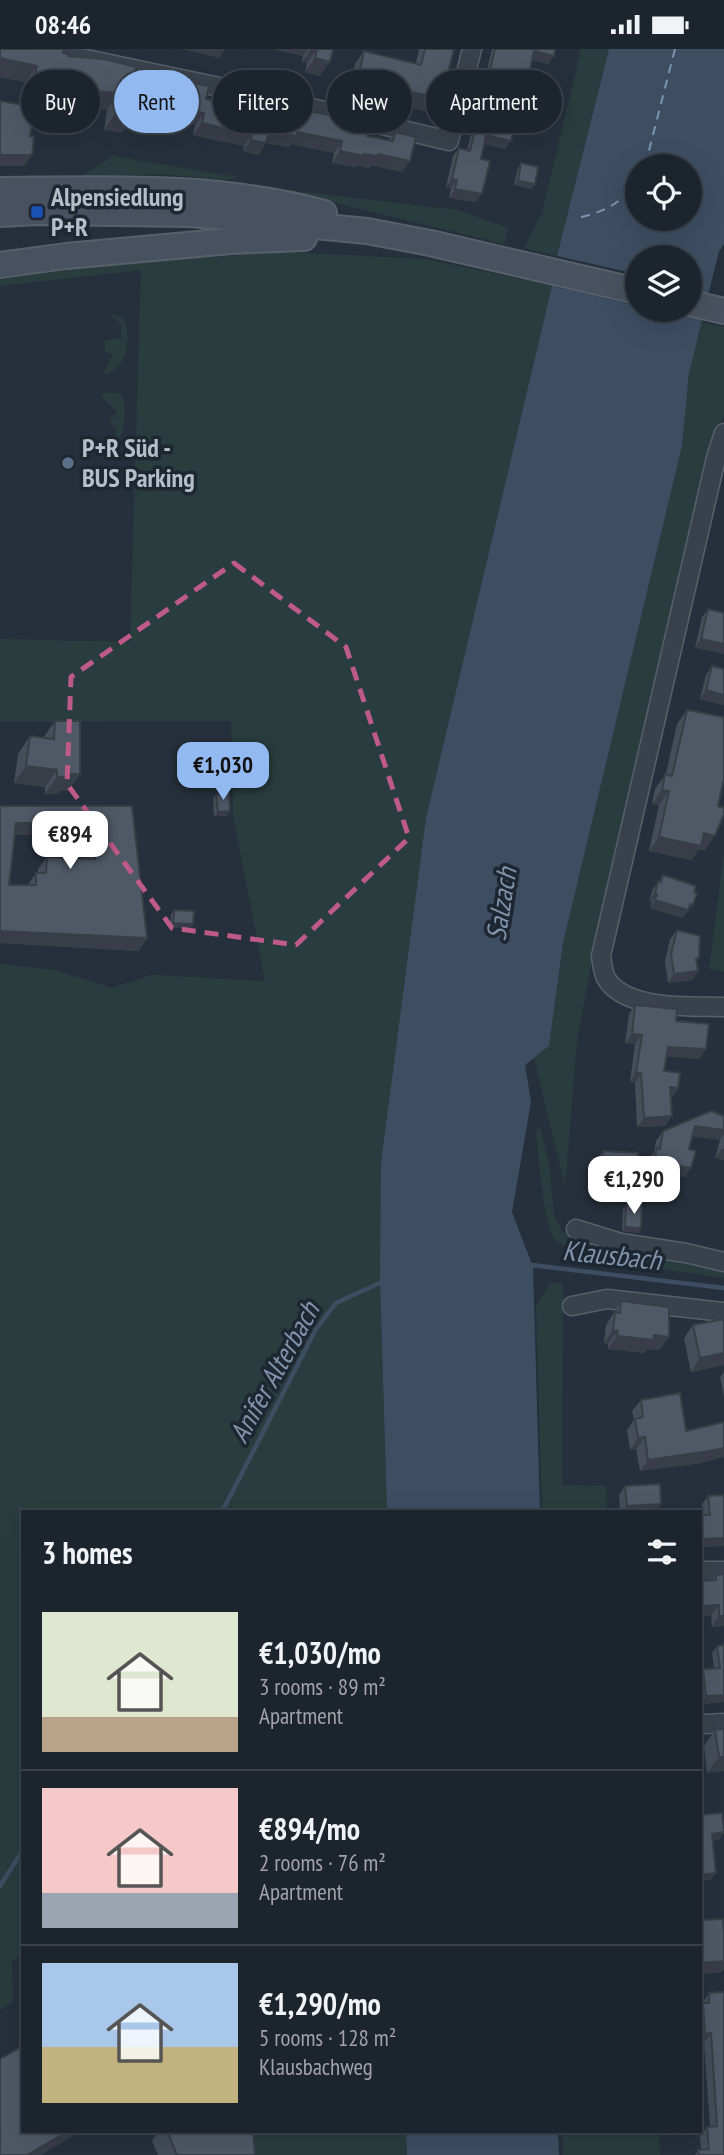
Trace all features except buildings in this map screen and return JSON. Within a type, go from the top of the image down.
[{"type":"main road","points":[[0,190],[157,188],[235,195],[322,212],[367,231]]},
{"type":"main road","points":[[0,214],[191,214],[367,231],[625,288]]},
{"type":"main road","points":[[0,265],[66,256],[231,241],[331,239],[344,233],[367,231]]},
{"type":"main road","points":[[702,306],[724,311]]},
{"type":"street","points":[[55,49],[62,54],[257,95],[449,141],[472,49]]},
{"type":"street","points":[[724,433],[601,956],[606,978],[620,992],[638,1001],[724,1007]]},
{"type":"street","points":[[576,1229],[621,1243],[687,1253],[724,1262]]},
{"type":"street","points":[[572,1306],[607,1299],[724,1312]]},
{"type":"street","points":[[702,1571],[724,1571]]},
{"type":"street","points":[[705,1724],[724,1723]]},
{"type":"highlighted area","points":[[234,563],[346,647],[409,838],[296,945],[172,928],[67,784],[71,677]]},
{"type":"green space","points":[[581,49],[609,49],[557,256],[524,248],[542,213]]},
{"type":"green space","points":[[113,156],[238,177],[225,180],[161,174],[80,177]]},
{"type":"green space","points":[[279,189],[458,210],[508,228],[504,244]]},
{"type":"green space","points":[[285,252],[426,259],[552,286],[426,818],[380,1282],[387,1510],[21,1510],[21,1955],[12,1962],[13,2002],[0,2010],[0,964],[55,970],[112,988],[152,975],[265,981],[233,815],[231,721],[0,722],[0,639],[130,642],[141,270],[0,286],[0,279],[178,260]]},
{"type":"green space","points":[[113,314],[124,319],[126,353],[118,367],[103,374],[113,355],[105,351],[105,340],[121,338],[121,324]]},
{"type":"green space","points":[[701,322],[724,327],[724,415],[711,446],[618,838],[590,970],[577,1041],[565,1187],[534,1058],[549,1046],[563,943],[682,446],[689,373]]},
{"type":"green space","points":[[103,393],[119,393],[124,396],[123,430],[112,446],[109,445],[117,430],[110,422],[117,412],[102,397]]},
{"type":"green space","points":[[724,852],[724,972],[709,969]]},
{"type":"green space","points":[[540,1127],[549,1163],[554,1214],[562,1231],[576,1240],[618,1251],[724,1267],[724,1278],[606,1258],[581,1252],[554,1238],[547,1218],[542,1188],[536,1133]]},
{"type":"green space","points":[[550,1283],[563,1283],[562,1485],[606,1486],[607,1510],[542,1510],[536,1305]]},
{"type":"green space","points":[[251,2133],[406,2133],[407,2155],[255,2155]]},
{"type":"green space","points":[[562,2133],[659,2133],[660,2155],[563,2155]]},
{"type":"water","name":"Salzach","points":[[609,49],[724,49],[724,244],[719,251],[702,320],[702,245],[625,245],[625,322],[702,322],[689,373],[682,446],[563,943],[549,1046],[525,1065],[531,1102],[512,1212],[533,1267],[540,1510],[387,1510],[380,1282],[381,1163],[426,818],[557,256]]},
{"type":"water","points":[[406,2133],[558,2133],[559,2155],[407,2155]]},
{"type":"pier","points":[[553,255],[625,271],[625,303],[549,285]]},
{"type":"waterway","name":"Klausbach","points":[[531,1265],[724,1288]]},
{"type":"waterway","name":"Anifer Alterbach","points":[[223,1510],[316,1329],[336,1303],[386,1280]]},
{"type":"waterway","name":"Anifer Alterbach","points":[[0,1886],[21,1853]]},
{"type":"ferry route","points":[[648,154],[675,49]]},
{"type":"ferry route","points":[[581,217],[614,205],[625,195]]},
{"type":"place","name":"Alpensiedlung P+R","points":[[37,212]]},
{"type":"place","name":"P+R Süd - BUS Parking","points":[[68,463]]}]
